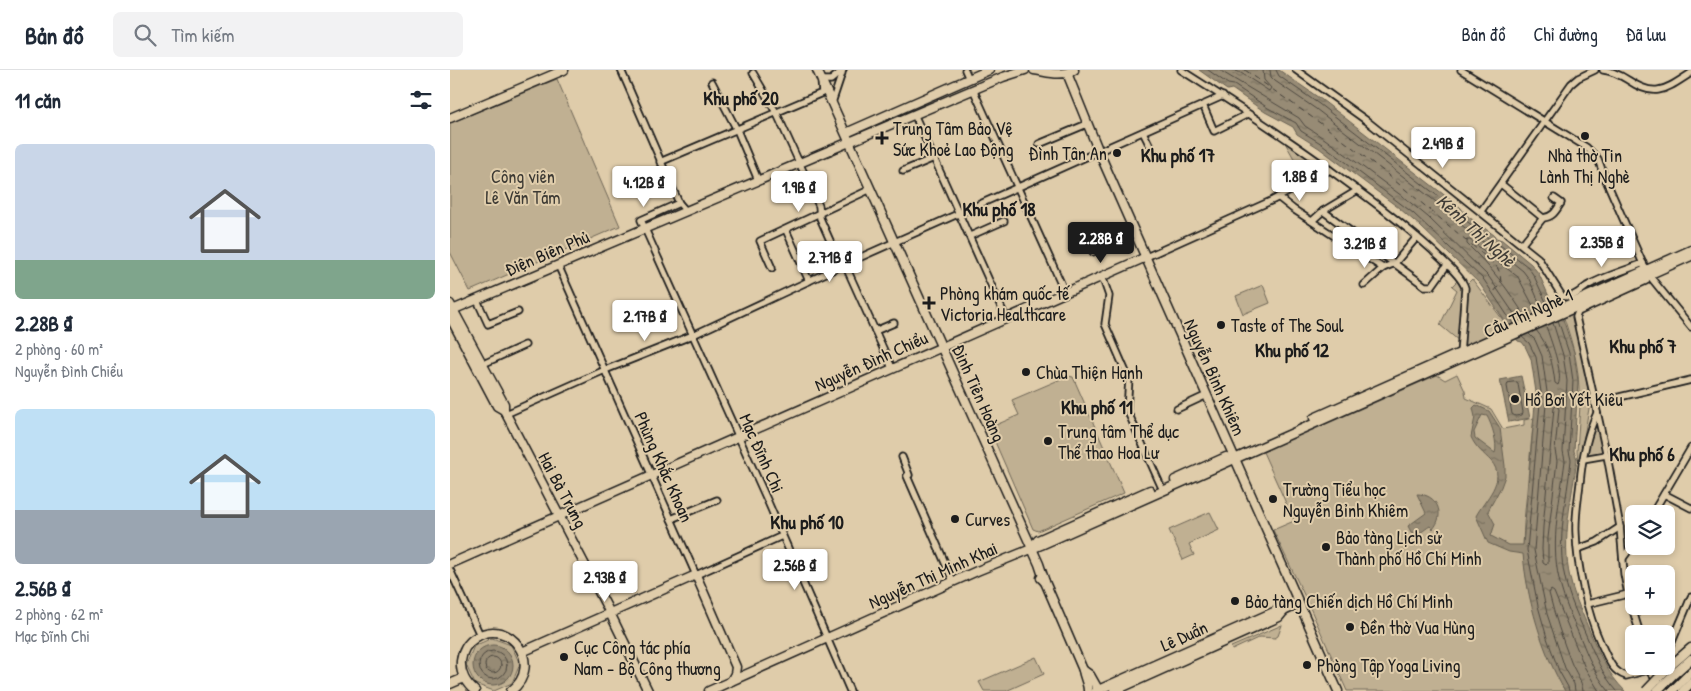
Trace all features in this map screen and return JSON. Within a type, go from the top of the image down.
[{"type":"main road","points":[[450,118],[562,70]]},
{"type":"main road","name":"Đinh Tiên Hoàng","points":[[817,70],[942,347],[1042,579],[1084,670],[1088,691]]},
{"type":"main road","points":[[846,133],[989,70]]},
{"type":"main road","name":"Điện Biên Phủ","points":[[451,310],[973,89],[1009,74],[1025,70]]},
{"type":"main road","points":[[1034,70],[1055,74],[1070,71]]},
{"type":"main road","name":"Nguyễn Bỉnh Khiêm","points":[[1070,71],[1086,124],[1098,152],[1338,691]]},
{"type":"main road","points":[[862,126],[862,131],[866,134]]},
{"type":"main road","points":[[1646,270],[1691,250]]},
{"type":"main road","points":[[1646,270],[1691,256]]},
{"type":"main road","name":"Nguyễn Đình Chiểu","points":[[450,564],[1146,257]]},
{"type":"main road","name":"Cầu Thị Nghè 1","points":[[1474,351],[1619,285],[1646,270]]},
{"type":"main road","name":"Hai Bà Trưng","points":[[451,310],[483,364],[503,409]]},
{"type":"main road","name":"Hai Bà Trưng","points":[[451,310],[610,613],[648,691]]},
{"type":"main road","name":"Nguyễn Thị Minh Khai","points":[[708,691],[1030,548],[1038,540],[1096,518],[1460,354],[1474,351]]},
{"type":"main road","name":"Nguyễn Thị Minh Khai","points":[[1336,411],[1474,351]]},
{"type":"main road","points":[[522,652],[696,575]]},
{"type":"main road","name":"Phùng Khắc Khoan","points":[[696,575],[736,667]]},
{"type":"main road","name":"Lê Duẩn","points":[[1098,691],[1279,617],[1284,611],[1299,604]]},
{"type":"main road","points":[[475,691],[464,678],[461,663],[463,653],[468,644],[480,635],[495,632],[517,643],[525,661],[521,681],[511,691]]},
{"type":"main road","points":[[1646,691],[1691,648]]},
{"type":"main road","name":"Lê Duẩn","points":[[1114,691],[1194,651]]},
{"type":"main road","points":[[1657,691],[1691,659]]},
{"type":"main road","name":"Nguyễn Thị Minh Khai","points":[[736,667],[743,672],[760,664],[764,666]]},
{"type":"main road","points":[[731,681],[736,667]]},
{"type":"main road","name":"Đinh Tiên Hoàng","points":[[1084,670],[1090,675],[1098,691]]},
{"type":"main road","points":[[1672,691],[1685,686],[1691,672]]},
{"type":"main road","points":[[450,684],[464,678]]},
{"type":"street","points":[[621,70],[660,162],[679,203],[686,211]]},
{"type":"street","points":[[821,80],[831,80],[842,70]]},
{"type":"street","points":[[832,103],[842,70]]},
{"type":"street","points":[[965,70],[969,79]]},
{"type":"street","points":[[1181,70],[1223,96],[1358,190],[1417,237],[1447,265],[1463,282],[1465,288],[1460,354]]},
{"type":"street","points":[[1296,70],[1367,121],[1522,244],[1538,258],[1560,294],[1564,297],[1569,297],[1634,268],[1646,270]]},
{"type":"street","points":[[1461,70],[1586,147],[1598,159],[1646,270],[1691,327]]},
{"type":"street","points":[[1480,211],[1571,84],[1578,78],[1595,70]]},
{"type":"street","points":[[1603,70],[1616,72],[1636,86],[1648,91],[1670,87],[1691,73]]},
{"type":"street","points":[[754,73],[777,114],[819,206],[820,218],[892,368]]},
{"type":"street","name":"Đinh Tiên Hoàng","points":[[777,114],[822,93],[821,80]]},
{"type":"street","points":[[712,82],[737,130],[758,180]]},
{"type":"street","points":[[973,89],[1065,292]]},
{"type":"street","points":[[503,409],[693,335],[809,281],[1223,96]]},
{"type":"street","points":[[1203,105],[1214,131],[1248,114]]},
{"type":"street","points":[[660,162],[777,114]]},
{"type":"street","points":[[914,114],[1006,318]]},
{"type":"street","points":[[1039,144],[1086,124]]},
{"type":"street","points":[[1143,132],[1152,150]]},
{"type":"street","points":[[904,171],[934,158]]},
{"type":"street","name":"Nguyễn Đình Chiểu","points":[[1146,257],[1278,197],[1330,170]]},
{"type":"street","points":[[1501,184],[1543,218],[1550,218],[1561,203],[1554,198]]},
{"type":"street","points":[[772,268],[760,241],[871,190]]},
{"type":"street","points":[[1312,221],[1322,211],[1358,190]]},
{"type":"street","points":[[1278,197],[1293,209],[1383,268]]},
{"type":"street","points":[[644,228],[641,220],[679,203]]},
{"type":"street","points":[[1322,211],[1424,286],[1432,286],[1447,265]]},
{"type":"street","points":[[1522,244],[1543,218]]},
{"type":"street","points":[[970,236],[1004,221]]},
{"type":"street","name":"Mạc Đĩnh Chi","points":[[644,228],[739,436],[850,691]]},
{"type":"street","points":[[786,230],[809,281]]},
{"type":"street","points":[[1341,241],[1349,230]]},
{"type":"street","points":[[1093,252],[1134,232]]},
{"type":"street","points":[[1364,285],[1383,268],[1395,263],[1417,237]]},
{"type":"street","points":[[1360,253],[1368,243]]},
{"type":"street","name":"Phùng Khắc Khoan","points":[[558,265],[696,575]]},
{"type":"street","points":[[1625,572],[1620,527],[1576,317],[1578,312],[1646,281],[1646,270]]},
{"type":"street","points":[[1102,276],[1109,296],[1105,324],[1129,379],[1127,410],[1162,488]]},
{"type":"street","points":[[477,300],[488,324],[518,312]]},
{"type":"street","points":[[875,331],[894,322]]},
{"type":"street","points":[[483,364],[525,345]]},
{"type":"street","points":[[1594,403],[1691,380]]},
{"type":"street","points":[[1177,409],[1207,395]]},
{"type":"street","points":[[1597,413],[1588,433],[1583,459],[1576,533],[1584,595],[1598,638],[1614,670],[1626,676],[1629,675]]},
{"type":"street","points":[[1657,505],[1691,448]]},
{"type":"street","points":[[1583,459],[1606,455]]},
{"type":"street","points":[[902,457],[909,475],[907,476],[953,581]]},
{"type":"street","points":[[1664,494],[1691,508]]},
{"type":"street","points":[[671,519],[717,500]]},
{"type":"street","points":[[1578,549],[1596,542],[1620,527]]},
{"type":"street","points":[[696,575],[782,536]]},
{"type":"street","points":[[450,570],[480,635]]},
{"type":"street","points":[[1587,604],[1625,595]]},
{"type":"street","points":[[1675,635],[1691,597]]},
{"type":"street","points":[[1654,675],[1666,691]]},
{"type":"green space","name":"Công viên Lê Văn Tám","points":[[557,79],[620,226],[470,291],[450,252],[450,123]]},
{"type":"green space","points":[[1283,139],[1317,164],[1318,169],[1315,177],[1306,180]]},
{"type":"green space","points":[[1472,279],[1503,320],[1501,330],[1464,347],[1467,284]]},
{"type":"green space","points":[[1457,281],[1463,288],[1459,341],[1440,325],[1457,290],[1452,286]]},
{"type":"green space","points":[[1263,285],[1270,303],[1243,314],[1236,296]]},
{"type":"green space","points":[[1573,314],[1584,363],[1590,403],[1580,459],[1578,459],[1577,451],[1580,405],[1577,369],[1564,318]]},
{"type":"green space","points":[[1457,374],[1465,391],[1466,398],[1491,409],[1503,429],[1524,425],[1524,420],[1534,418],[1523,548],[1528,589],[1538,625],[1550,660],[1565,691],[1347,691],[1273,530],[1294,521],[1263,452],[1437,375],[1445,380]]},
{"type":"green space","name":"Trung tâm Thể dục Thể thao Hoa Lư","points":[[1068,376],[1073,377],[1124,493],[1038,531],[1033,529],[989,428],[1019,415],[1012,400]]},
{"type":"green space","points":[[1597,423],[1604,453],[1586,456],[1593,424]]},
{"type":"green space","points":[[1210,512],[1219,530],[1189,544],[1194,555],[1183,560],[1169,530]]},
{"type":"green space","points":[[1282,625],[1278,636],[1275,638],[1260,637],[1232,650],[1231,647]]},
{"type":"green space","points":[[492,638],[511,645],[520,664],[512,683],[494,691],[475,684],[466,665],[474,646]]},
{"type":"green space","points":[[1036,657],[1044,674],[1006,691],[984,691],[979,682]]},
{"type":"water","name":"Kênh Thị Nghè","points":[[1199,70],[1279,70],[1322,100],[1461,208],[1466,215],[1496,238],[1502,240],[1531,264],[1539,274],[1550,299],[1556,304],[1563,319],[1574,352],[1578,381],[1574,451],[1577,459],[1567,534],[1570,578],[1576,599],[1601,656],[1613,677],[1625,691],[1565,691],[1549,659],[1537,625],[1528,589],[1523,554],[1509,552],[1488,543],[1476,516],[1493,490],[1497,475],[1496,468],[1477,447],[1471,437],[1475,417],[1473,408],[1476,405],[1489,411],[1500,428],[1505,466],[1505,476],[1501,487],[1488,511],[1495,524],[1491,536],[1508,545],[1523,545],[1536,392],[1531,359],[1525,346],[1522,342],[1518,341],[1480,284],[1420,226],[1319,148],[1297,134],[1293,127],[1265,112],[1232,89],[1227,90]],"holes":[[[1482,415],[1487,416],[1494,434],[1495,453],[1475,438],[1474,432]]]},
{"type":"water","name":"Hồ Bơi Yết Kiêu","points":[[1521,376],[1530,418],[1509,422],[1500,380]]},
{"type":"water","points":[[1417,494],[1430,497],[1434,501],[1439,511],[1439,517],[1433,529],[1430,526],[1417,533],[1411,532],[1408,526],[1426,513]]},
{"type":"water","points":[[493,645],[507,651],[513,665],[507,679],[493,685],[479,679],[473,665],[479,651]]},
{"type":"ferry route","points":[[1245,70],[1323,125],[1382,170],[1478,250],[1497,267],[1500,273],[1501,283],[1494,292]]},
{"type":"place","name":"Nhà thờ Tin Lành Thị Nghè","points":[[1585,136]]},
{"type":"place","name":"Trung Tâm Bảo Vệ Sức Khoẻ Lao Động","points":[[882,138]]},
{"type":"place","name":"Đình Tân An","points":[[1117,153]]},
{"type":"place","name":"Phòng khám quốc tế Victoria Healthcare","points":[[929,303]]},
{"type":"place","name":"Taste of The Soul","points":[[1221,325]]},
{"type":"place","name":"Chùa Thiện Hạnh","points":[[1026,372]]},
{"type":"place","name":"Hồ Bơi Yết Kiêu","points":[[1515,399]]},
{"type":"place","name":"Trung tâm Thể dục Thể thao Hoa Lư","points":[[1048,441]]},
{"type":"place","name":"Trường Tiểu học Nguyễn Bỉnh Khiêm","points":[[1273,499]]},
{"type":"place","name":"Curves","points":[[955,519]]},
{"type":"place","name":"Bảo tàng Lịch sử Thành phố Hồ Chí Minh","points":[[1326,547]]},
{"type":"place","name":"Bảo tàng Chiến dịch Hồ Chí Minh","points":[[1235,601]]},
{"type":"place","name":"Đền thờ Vua Hùng","points":[[1350,627]]},
{"type":"place","name":"Cục Công tác phía Nam - Bộ Công thương","points":[[564,657]]},
{"type":"place","name":"Phòng Tập Yoga Living","points":[[1307,665]]},
{"type":"district","name":"Khu phố 20","points":[[741,98]]},
{"type":"district","name":"Khu phố 17","points":[[1178,155]]},
{"type":"district","name":"Khu phố 18","points":[[999,209]]},
{"type":"district","name":"Khu phố 7","points":[[1643,346]]},
{"type":"district","name":"Khu phố 12","points":[[1292,350]]},
{"type":"district","name":"Khu phố 11","points":[[1097,407]]},
{"type":"district","name":"Khu phố 6","points":[[1642,454]]},
{"type":"district","name":"Khu phố 10","points":[[807,522]]}]
